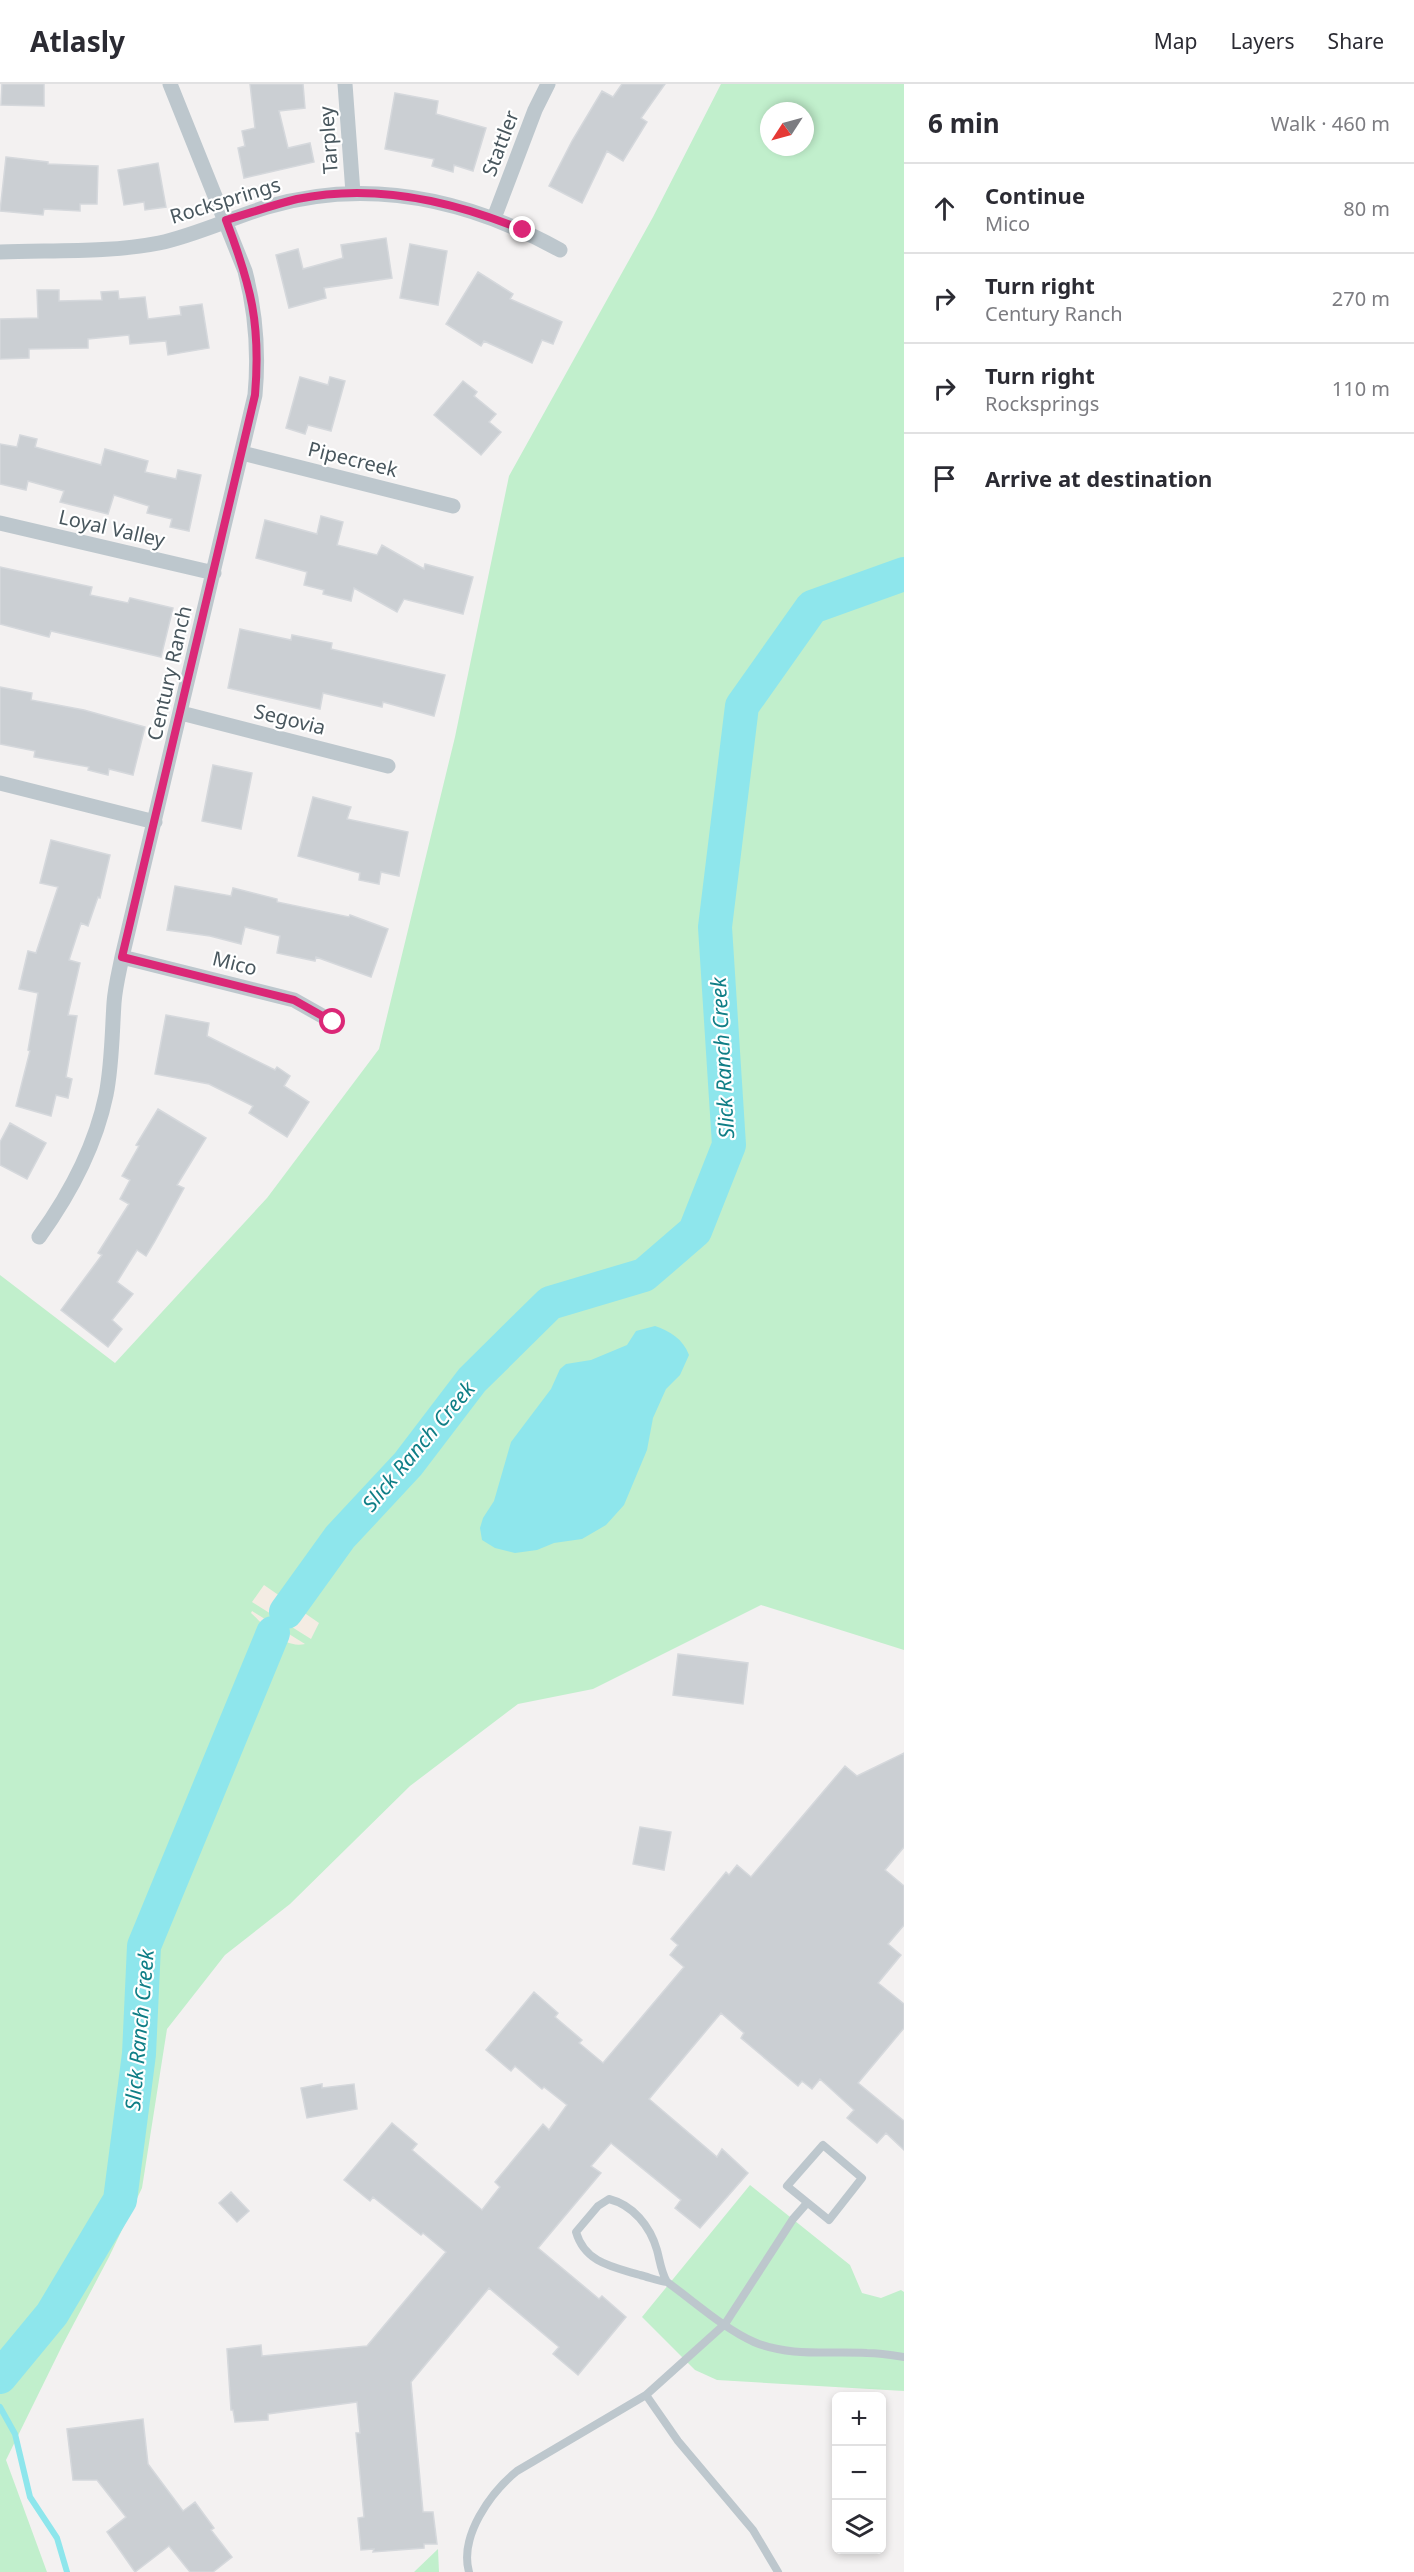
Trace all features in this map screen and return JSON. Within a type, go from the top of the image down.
[{"type":"street","name":"Century Ranch","points":[[39,1237],[58,1210],[91,1146],[106,1096],[112,1050],[114,1000],[122,957],[255,395],[257,333],[253,301],[245,271],[170,84]]},
{"type":"street","name":"Century Ranch","points":[[182,113],[184,84]]},
{"type":"street","name":"Tarpley","points":[[345,84],[353,193]]},
{"type":"street","name":"Stattler","points":[[494,218],[535,110],[548,84]]},
{"type":"street","name":"Rocksprings","points":[[0,252],[128,248],[189,234],[226,220],[300,199],[353,193],[416,197],[494,218],[523,230],[560,250]]},
{"type":"street","name":"Pipecreek","points":[[242,453],[453,506]]},
{"type":"street","name":"Loyal Valley","points":[[0,523],[214,573]]},
{"type":"street","name":"Segovia","points":[[181,713],[388,766]]},
{"type":"street","points":[[0,783],[155,822]]},
{"type":"street","name":"Mico","points":[[122,957],[294,1000],[333,1022]]},
{"type":"lane","points":[[823,2145],[862,2178],[828,2220],[807,2203],[787,2186],[823,2145]]},
{"type":"lane","points":[[667,2282],[608,2266],[594,2259],[580,2244],[576,2232],[603,2203],[609,2199],[621,2202],[642,2219],[656,2247],[663,2276],[667,2282],[725,2324],[754,2341],[776,2349],[808,2353],[869,2353],[904,2357]]},
{"type":"lane","points":[[469,2572],[468,2550],[476,2524],[501,2484],[517,2471],[646,2395],[725,2324],[793,2218],[807,2203]]},
{"type":"lane","points":[[646,2395],[678,2441],[753,2530],[778,2572]]},
{"type":"green space","points":[[721,84],[904,84],[904,1650],[761,1605],[593,1689],[518,1704],[410,1786],[290,1904],[225,1955],[167,2029],[142,2188],[6,2460],[47,2572],[0,2572],[0,1275],[115,1363],[267,1198],[379,1049],[455,737],[509,476],[653,217]]},
{"type":"green space","points":[[750,2185],[850,2265],[862,2293],[881,2298],[901,2290],[904,2292],[904,2391],[717,2380],[695,2370],[642,2317]]},
{"type":"green space","points":[[438,2549],[439,2572],[414,2572]]},
{"type":"sand","points":[[264,1585],[319,1623],[311,1639],[252,1602]]},
{"type":"sand","points":[[252,1611],[305,1644],[297,1645],[282,1640],[262,1624],[251,1613]]},
{"type":"water","points":[[655,1326],[675,1336],[689,1355],[680,1375],[666,1389],[653,1418],[647,1450],[624,1505],[606,1525],[582,1539],[554,1543],[537,1550],[515,1553],[495,1548],[482,1540],[480,1528],[483,1518],[494,1501],[511,1442],[551,1389],[560,1369],[566,1364],[591,1360],[627,1345],[636,1331]]},
{"type":"building","points":[[2,84],[44,84],[44,106],[1,105]]},
{"type":"building","points":[[250,84],[303,84],[305,108],[279,111],[288,148],[310,143],[314,162],[244,178],[238,148],[245,146],[242,131],[255,128]]},
{"type":"building","points":[[622,84],[665,84],[641,118],[647,122],[623,161],[607,151],[582,203],[549,186],[572,141],[602,91],[613,97]]},
{"type":"building","points":[[395,93],[438,101],[436,114],[486,128],[473,171],[454,165],[453,172],[432,166],[434,159],[385,149]]},
{"type":"building","points":[[6,157],[48,162],[48,164],[98,166],[97,204],[80,204],[80,211],[44,209],[43,215],[0,211]]},
{"type":"building","points":[[158,163],[166,207],[145,210],[144,202],[124,205],[118,170]]},
{"type":"building","points":[[386,238],[392,278],[324,288],[326,298],[289,308],[276,255],[298,249],[303,269],[343,258],[341,245]]},
{"type":"building","points":[[410,244],[447,251],[438,305],[400,298]]},
{"type":"building","points":[[478,272],[513,294],[510,299],[562,322],[553,344],[542,340],[532,363],[484,341],[481,346],[446,324]]},
{"type":"building","points":[[37,290],[59,290],[59,301],[102,300],[101,292],[118,291],[119,299],[145,297],[148,319],[181,315],[180,307],[202,304],[209,348],[168,355],[166,341],[130,344],[129,335],[88,339],[88,348],[29,349],[29,358],[0,359],[0,319],[38,318]]},
{"type":"building","points":[[300,377],[328,385],[330,377],[345,381],[331,431],[308,425],[305,434],[286,428]]},
{"type":"building","points":[[463,381],[477,392],[474,396],[496,414],[489,422],[501,432],[481,455],[434,415]]},
{"type":"building","points":[[20,435],[37,439],[35,447],[101,465],[105,449],[148,461],[145,472],[176,479],[178,470],[201,475],[189,531],[170,527],[172,519],[147,513],[149,506],[114,495],[108,514],[60,502],[64,491],[28,481],[26,490],[0,484],[0,444],[17,447]]},
{"type":"building","points":[[321,516],[343,522],[337,545],[377,555],[382,545],[424,569],[425,564],[473,577],[463,614],[404,599],[397,612],[354,588],[351,601],[323,594],[324,590],[304,585],[307,572],[256,558],[265,520],[317,534]]},
{"type":"building","points":[[0,567],[92,587],[90,595],[128,603],[130,598],[173,608],[161,657],[51,631],[49,637],[0,624]]},
{"type":"building","points":[[240,629],[291,640],[292,635],[332,643],[331,649],[445,675],[434,716],[383,702],[382,707],[323,693],[320,709],[228,688]]},
{"type":"building","points":[[0,687],[32,693],[31,700],[84,710],[145,727],[133,775],[109,769],[108,775],[88,770],[89,767],[34,757],[35,751],[0,744]]},
{"type":"building","points":[[213,765],[252,773],[241,829],[202,821]]},
{"type":"building","points":[[313,797],[351,807],[347,819],[408,832],[399,876],[381,872],[379,884],[359,880],[360,873],[298,856]]},
{"type":"building","points":[[51,840],[110,855],[100,898],[98,897],[88,926],[81,923],[69,960],[80,963],[68,1015],[77,1016],[66,1077],[72,1079],[68,1098],[56,1095],[51,1116],[16,1106],[30,1051],[28,1050],[38,993],[19,989],[28,951],[36,953],[58,887],[40,883]]},
{"type":"building","points":[[175,886],[231,896],[233,888],[277,899],[277,902],[349,917],[350,915],[388,929],[371,977],[316,957],[315,961],[277,953],[280,936],[245,927],[241,944],[210,936],[167,930]]},
{"type":"building","points":[[166,1015],[209,1023],[207,1036],[275,1070],[277,1067],[290,1076],[284,1086],[309,1102],[287,1137],[249,1113],[253,1106],[209,1084],[155,1074]]},
{"type":"building","points":[[158,1109],[206,1138],[177,1185],[184,1188],[146,1256],[137,1250],[117,1282],[133,1294],[112,1320],[122,1329],[108,1347],[61,1310],[102,1255],[98,1253],[129,1204],[120,1199],[130,1180],[122,1176],[139,1146],[136,1145]]},
{"type":"building","points":[[10,1123],[46,1143],[27,1179],[0,1165],[0,1142]]},
{"type":"building","points":[[678,1654],[748,1663],[743,1704],[673,1695]]},
{"type":"building","points":[[904,1753],[904,1847],[885,1870],[904,1886],[904,1925],[888,1944],[901,1955],[878,1983],[904,2004],[904,2028],[858,2083],[904,2121],[904,2150],[886,2133],[877,2143],[847,2118],[854,2110],[820,2079],[812,2089],[802,2081],[798,2086],[741,2038],[744,2033],[721,2013],[649,2099],[717,2157],[722,2149],[748,2173],[700,2228],[675,2208],[681,2200],[611,2143],[591,2166],[601,2173],[538,2248],[599,2299],[602,2296],[626,2317],[578,2375],[553,2354],[559,2347],[489,2288],[411,2382],[423,2512],[433,2512],[437,2544],[424,2544],[424,2548],[373,2552],[374,2549],[361,2550],[358,2518],[364,2517],[356,2433],[360,2433],[357,2402],[268,2414],[268,2420],[235,2422],[233,2410],[231,2410],[227,2349],[261,2345],[262,2356],[367,2346],[446,2252],[373,2197],[370,2201],[344,2180],[392,2123],[417,2144],[412,2150],[482,2210],[500,2187],[495,2182],[543,2124],[549,2130],[567,2105],[544,2087],[542,2089],[515,2066],[511,2071],[486,2050],[534,1992],[558,2013],[555,2017],[582,2040],[579,2043],[603,2063],[684,1967],[670,1955],[678,1945],[671,1939],[726,1872],[729,1875],[737,1865],[751,1877],[845,1766],[857,1776]]},
{"type":"building","points":[[640,1827],[671,1832],[664,1870],[633,1864]]},
{"type":"building","points":[[322,2084],[322,2088],[354,2084],[357,2109],[307,2118],[301,2088]]},
{"type":"building","points":[[231,2192],[249,2211],[237,2222],[219,2203]]},
{"type":"building","points":[[143,2419],[148,2464],[183,2511],[195,2502],[214,2528],[211,2530],[232,2557],[213,2572],[190,2572],[169,2546],[135,2572],[107,2532],[126,2517],[97,2480],[73,2480],[67,2429]]},
{"type":"waterway","name":"Slick Ranch Creek","points":[[286,1612],[340,1537],[408,1464],[472,1380],[550,1303],[644,1275],[695,1231],[729,1145],[715,927],[742,706],[812,607],[904,574]]},
{"type":"waterway","name":"Slick Ranch Creek","points":[[0,2377],[52,2314],[120,2200],[139,2054],[144,1946],[273,1633]]},
{"type":"waterway","points":[[0,2407],[15,2434],[30,2497],[57,2538],[67,2572]]},
{"type":"route","points":[[333,1022],[294,1000],[122,957],[255,395],[258,364],[253,301],[245,271],[226,220],[300,199],[353,193],[416,197],[466,209],[523,230]]}]
